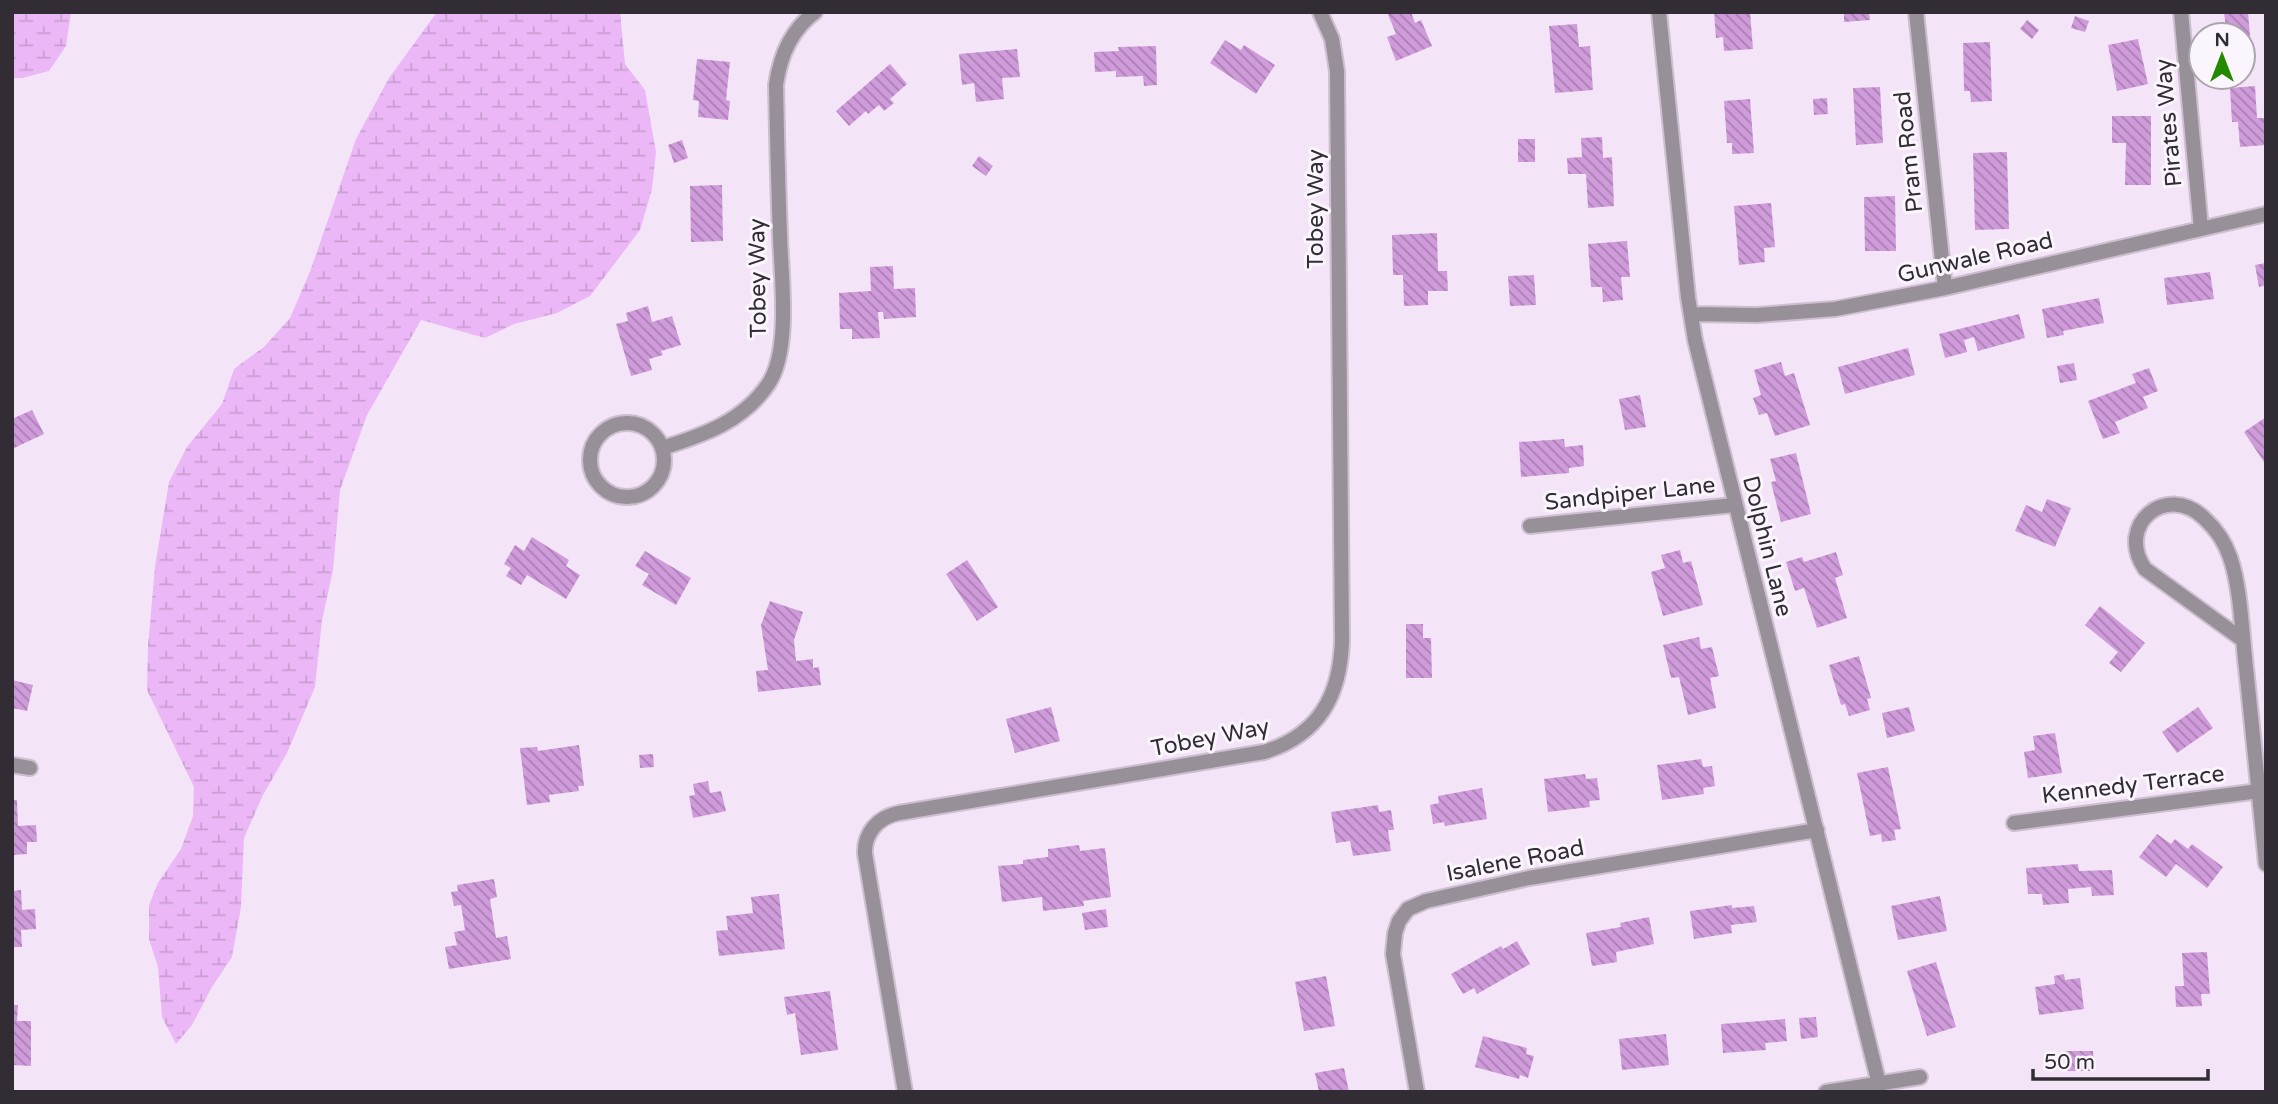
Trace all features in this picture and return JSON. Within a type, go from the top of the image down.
[{"type":"street","name":"Tobey Way","points":[[662,448],[710,432],[739,415],[761,394],[776,369],[782,326],[776,85],[778,69],[790,39],[815,12]]},
{"type":"street","name":"Tobey Way","points":[[905,1092],[865,855],[868,836],[876,824],[887,816],[899,813],[1282,747],[1305,731],[1323,711],[1339,678],[1342,641],[1337,71],[1332,39],[1320,12]]},
{"type":"street","name":"Dolphin Lane","points":[[1659,12],[1691,314],[1708,399],[1880,1088]]},
{"type":"street","name":"Pram Road","points":[[1916,12],[1945,288]]},
{"type":"street","name":"Pirates Way","points":[[2180,12],[2201,229]]},
{"type":"street","name":"Gunwale Road","points":[[1691,314],[1757,315],[1835,309],[1945,288],[2266,214]]},
{"type":"street","points":[[620,424],[642,427],[654,436],[662,448],[663,471],[655,485],[642,494],[627,497],[611,494],[599,484],[592,470],[591,456],[596,441],[606,430],[620,424]]},
{"type":"street","name":"Sandpiper Lane","points":[[1530,526],[1734,505]]},
{"type":"street","points":[[2243,640],[2144,569],[2136,554],[2135,538],[2141,522],[2152,510],[2168,505],[2184,506],[2199,514],[2215,530],[2232,563],[2243,640],[2266,864]]},
{"type":"street","points":[[12,765],[30,768]]},
{"type":"street","name":"Kennedy Terrace","points":[[2014,823],[2259,791]]},
{"type":"street","name":"Isalene Road","points":[[1417,1092],[1393,954],[1395,933],[1408,909],[1426,901],[1529,878],[1817,830]]},
{"type":"street","points":[[1826,1092],[1880,1088],[1920,1077]]},
{"type":"green space","points":[[12,12],[71,12],[66,46],[49,71],[12,78]]},
{"type":"green space","points":[[437,12],[620,12],[625,64],[645,90],[656,152],[652,189],[640,230],[590,296],[557,313],[514,324],[485,338],[421,320],[367,415],[340,490],[333,570],[322,620],[315,687],[287,753],[262,797],[244,838],[241,907],[232,957],[192,1025],[176,1044],[162,1017],[158,967],[149,939],[149,905],[158,883],[181,849],[193,816],[194,787],[147,690],[155,567],[169,482],[187,447],[222,404],[234,369],[264,347],[290,318],[311,269],[356,139],[389,78]]},
{"type":"building","points":[[1387,12],[1411,12],[1415,23],[1421,20],[1432,46],[1396,61],[1387,37],[1396,34]]},
{"type":"building","points":[[1714,12],[1750,12],[1753,49],[1724,51],[1723,37],[1716,38]]},
{"type":"building","points":[[1844,12],[1869,12],[1870,20],[1844,22]]},
{"type":"building","points":[[2224,12],[2248,12],[2249,21],[2225,21]]},
{"type":"building","points":[[2075,16],[2089,21],[2085,32],[2071,28]]},
{"type":"building","points":[[2027,20],[2039,30],[2032,39],[2020,29]]},
{"type":"building","points":[[1577,24],[1579,47],[1590,46],[1593,90],[1555,93],[1549,26]]},
{"type":"building","points":[[2138,39],[2148,84],[2117,91],[2108,45]]},
{"type":"building","points":[[1225,40],[1241,50],[1244,45],[1275,65],[1256,94],[1210,63]]},
{"type":"building","points":[[1990,42],[1992,101],[1971,102],[1970,91],[1964,91],[1963,43]]},
{"type":"building","points":[[1156,46],[1157,85],[1144,86],[1143,76],[1116,77],[1116,71],[1095,72],[1094,52],[1119,51],[1118,47]]},
{"type":"building","points":[[1017,49],[1020,77],[1002,78],[1004,99],[976,102],[974,83],[962,85],[959,54]]},
{"type":"building","points":[[697,59],[730,62],[726,100],[730,101],[728,120],[698,117],[699,101],[693,100]]},
{"type":"building","points":[[890,64],[907,84],[890,99],[894,103],[884,111],[879,105],[868,114],[866,111],[849,126],[836,111]]},
{"type":"building","points":[[1880,87],[1883,143],[1856,145],[1853,88]]},
{"type":"building","points":[[2230,91],[2255,91],[2257,118],[2266,118],[2266,145],[2240,147],[2238,122],[2232,122]]},
{"type":"building","points":[[1827,98],[1828,114],[1814,115],[1813,99]]},
{"type":"building","points":[[1750,99],[1754,153],[1732,154],[1732,143],[1727,143],[1724,101]]},
{"type":"building","points":[[2112,116],[2151,116],[2151,185],[2125,185],[2126,143],[2112,143]]},
{"type":"building","points":[[1602,137],[1603,158],[1612,157],[1614,206],[1588,208],[1586,174],[1568,174],[1567,158],[1582,157],[1581,138]]},
{"type":"building","points":[[1518,139],[1535,139],[1535,162],[1518,162]]},
{"type":"building","points":[[682,140],[688,158],[674,163],[668,145]]},
{"type":"building","points":[[2007,152],[2009,229],[1975,230],[1973,153]]},
{"type":"building","points":[[979,156],[993,166],[986,176],[972,166]]},
{"type":"building","points":[[722,185],[723,241],[691,242],[690,186]]},
{"type":"building","points":[[1895,196],[1896,251],[1865,251],[1864,197]]},
{"type":"building","points":[[1771,203],[1775,247],[1764,248],[1765,262],[1739,265],[1734,206]]},
{"type":"building","points":[[1437,233],[1438,271],[1447,271],[1448,291],[1428,291],[1428,305],[1404,306],[1403,275],[1393,275],[1392,235]]},
{"type":"building","points":[[1627,241],[1630,277],[1621,277],[1623,300],[1603,302],[1602,287],[1591,287],[1588,244]]},
{"type":"building","points":[[2266,263],[2266,285],[2259,287],[2255,265]]},
{"type":"building","points":[[893,266],[894,289],[915,288],[916,317],[884,319],[883,312],[878,312],[880,338],[852,339],[852,329],[840,329],[839,293],[871,291],[870,267]]},
{"type":"building","points":[[2210,272],[2214,299],[2167,305],[2164,278]]},
{"type":"building","points":[[1534,275],[1536,305],[1510,306],[1508,276]]},
{"type":"building","points":[[2099,298],[2104,323],[2063,331],[2064,335],[2047,338],[2042,309]]},
{"type":"building","points":[[648,306],[652,322],[672,316],[681,345],[661,351],[663,355],[649,359],[652,370],[631,376],[616,324],[628,321],[626,313]]},
{"type":"building","points":[[2019,314],[2025,338],[1978,351],[1974,337],[1964,340],[1967,352],[1945,358],[1939,334]]},
{"type":"building","points":[[1908,348],[1915,375],[1845,394],[1838,367]]},
{"type":"building","points":[[1781,362],[1785,376],[1794,373],[1810,425],[1775,436],[1767,413],[1759,415],[1753,398],[1761,395],[1754,370]]},
{"type":"building","points":[[2074,363],[2077,380],[2060,383],[2057,366]]},
{"type":"building","points":[[2149,368],[2158,391],[2143,397],[2148,408],[2115,422],[2120,433],[2103,439],[2088,401],[2136,383],[2132,374]]},
{"type":"building","points":[[1640,395],[1646,427],[1625,430],[1619,399]]},
{"type":"building","points":[[32,410],[44,434],[12,449],[12,419]]},
{"type":"building","points":[[2266,417],[2266,465],[2244,432]]},
{"type":"building","points":[[1564,439],[1565,447],[1583,445],[1584,466],[1569,468],[1569,473],[1521,477],[1519,442]]},
{"type":"building","points":[[1796,453],[1811,514],[1781,522],[1771,482],[1776,481],[1770,459]]},
{"type":"building","points":[[2047,499],[2071,508],[2055,547],[2015,531],[2026,505],[2042,512]]},
{"type":"building","points":[[532,537],[569,560],[566,566],[580,575],[566,599],[527,575],[521,585],[506,576],[511,568],[504,564],[515,545],[524,551]]},
{"type":"building","points":[[1680,550],[1683,563],[1691,561],[1703,605],[1663,616],[1651,572],[1665,568],[1661,555]]},
{"type":"building","points":[[645,551],[691,578],[676,605],[642,585],[649,574],[635,566]]},
{"type":"building","points":[[1836,552],[1843,575],[1835,578],[1847,618],[1817,628],[1804,588],[1795,591],[1786,562],[1802,557],[1804,562]]},
{"type":"building","points":[[967,560],[998,607],[977,621],[946,574]]},
{"type":"building","points":[[770,601],[803,612],[794,640],[796,661],[813,659],[813,668],[819,667],[821,685],[758,692],[756,671],[768,670],[761,625]]},
{"type":"building","points":[[2100,606],[2145,643],[2121,672],[2109,663],[2118,652],[2085,625]]},
{"type":"building","points":[[1406,624],[1423,624],[1423,638],[1431,638],[1432,678],[1406,678]]},
{"type":"building","points":[[1699,637],[1701,649],[1712,647],[1719,676],[1710,678],[1716,708],[1688,715],[1679,677],[1671,678],[1663,645]]},
{"type":"building","points":[[1859,656],[1871,698],[1867,699],[1870,710],[1849,716],[1845,704],[1841,705],[1829,665]]},
{"type":"building","points":[[12,680],[33,685],[27,711],[12,708]]},
{"type":"building","points":[[1051,707],[1060,741],[1015,753],[1006,719]]},
{"type":"building","points":[[1909,707],[1915,731],[1887,738],[1882,713]]},
{"type":"building","points":[[2198,707],[2213,728],[2177,753],[2162,732]]},
{"type":"building","points":[[2055,733],[2062,773],[2028,778],[2024,752],[2035,750],[2033,736]]},
{"type":"building","points":[[579,745],[584,786],[578,786],[579,791],[549,795],[550,802],[527,805],[520,748],[537,747],[538,751]]},
{"type":"building","points":[[653,754],[654,767],[640,768],[639,755]]},
{"type":"building","points":[[1701,759],[1703,767],[1712,766],[1715,786],[1703,788],[1704,794],[1662,800],[1657,765]]},
{"type":"building","points":[[1888,767],[1901,829],[1894,830],[1896,840],[1882,842],[1881,834],[1870,836],[1857,773]]},
{"type":"building","points":[[1585,774],[1586,779],[1597,778],[1600,800],[1589,801],[1590,807],[1548,812],[1544,779]]},
{"type":"building","points":[[708,781],[710,793],[721,791],[726,811],[693,818],[689,796],[695,795],[693,784]]},
{"type":"building","points":[[1482,788],[1487,819],[1445,826],[1444,822],[1433,824],[1430,805],[1439,803],[1438,796]]},
{"type":"building","points":[[12,800],[17,800],[18,826],[36,825],[37,842],[27,842],[27,854],[12,855]]},
{"type":"building","points":[[1378,805],[1379,812],[1391,810],[1394,830],[1388,830],[1391,851],[1353,856],[1350,841],[1336,843],[1331,812]]},
{"type":"building","points":[[2157,834],[2171,844],[2175,839],[2188,849],[2192,844],[2223,867],[2207,888],[2176,864],[2166,877],[2139,857]]},
{"type":"building","points":[[1079,845],[1080,851],[1105,848],[1111,897],[1083,901],[1084,906],[1043,911],[1042,897],[1002,902],[998,866],[1023,864],[1023,860],[1048,857],[1048,849]]},
{"type":"building","points":[[2078,864],[2079,871],[2112,870],[2114,895],[2092,896],[2091,887],[2068,889],[2069,903],[2043,905],[2042,894],[2028,894],[2026,868]]},
{"type":"building","points":[[494,879],[497,897],[490,899],[496,938],[507,936],[511,959],[449,969],[445,947],[457,945],[454,932],[465,930],[461,905],[454,906],[451,892],[458,891],[457,885]]},
{"type":"building","points":[[21,890],[22,910],[35,909],[36,929],[21,930],[22,947],[12,947],[12,891]]},
{"type":"building","points":[[779,894],[785,949],[719,956],[716,931],[728,930],[726,916],[753,913],[751,897]]},
{"type":"building","points":[[1940,896],[1947,931],[1898,940],[1891,906]]},
{"type":"building","points":[[1732,905],[1732,908],[1754,906],[1757,922],[1731,925],[1732,933],[1694,939],[1690,911]]},
{"type":"building","points":[[1106,909],[1108,927],[1085,930],[1082,913]]},
{"type":"building","points":[[1649,917],[1654,944],[1616,952],[1617,962],[1592,966],[1586,933],[1621,927],[1620,923]]},
{"type":"building","points":[[1517,941],[1530,964],[1477,994],[1474,988],[1463,994],[1451,974],[1501,946],[1503,949]]},
{"type":"building","points":[[2207,952],[2210,994],[2201,994],[2202,1006],[2176,1007],[2175,986],[2184,986],[2182,953]]},
{"type":"building","points":[[1936,962],[1956,1027],[1927,1036],[1907,971]]},
{"type":"building","points":[[2064,974],[2065,980],[2080,978],[2084,1009],[2039,1015],[2035,987],[2055,984],[2054,976]]},
{"type":"building","points":[[1326,976],[1335,1026],[1304,1031],[1295,982]]},
{"type":"building","points":[[830,991],[838,1050],[801,1055],[795,1013],[787,1015],[784,997]]},
{"type":"building","points":[[12,1005],[18,1005],[17,1021],[31,1021],[31,1066],[12,1065]]},
{"type":"building","points":[[1816,1017],[1818,1037],[1801,1039],[1799,1018]]},
{"type":"building","points":[[1785,1019],[1787,1041],[1765,1043],[1766,1050],[1723,1053],[1721,1024]]},
{"type":"building","points":[[1666,1034],[1669,1065],[1622,1070],[1619,1039]]},
{"type":"building","points":[[1483,1036],[1527,1048],[1526,1054],[1534,1056],[1528,1078],[1520,1075],[1519,1079],[1475,1067]]},
{"type":"building","points":[[2065,1051],[2093,1051],[2094,1071],[2065,1071]]},
{"type":"building","points":[[1344,1068],[1349,1092],[1319,1092],[1315,1073]]}]
